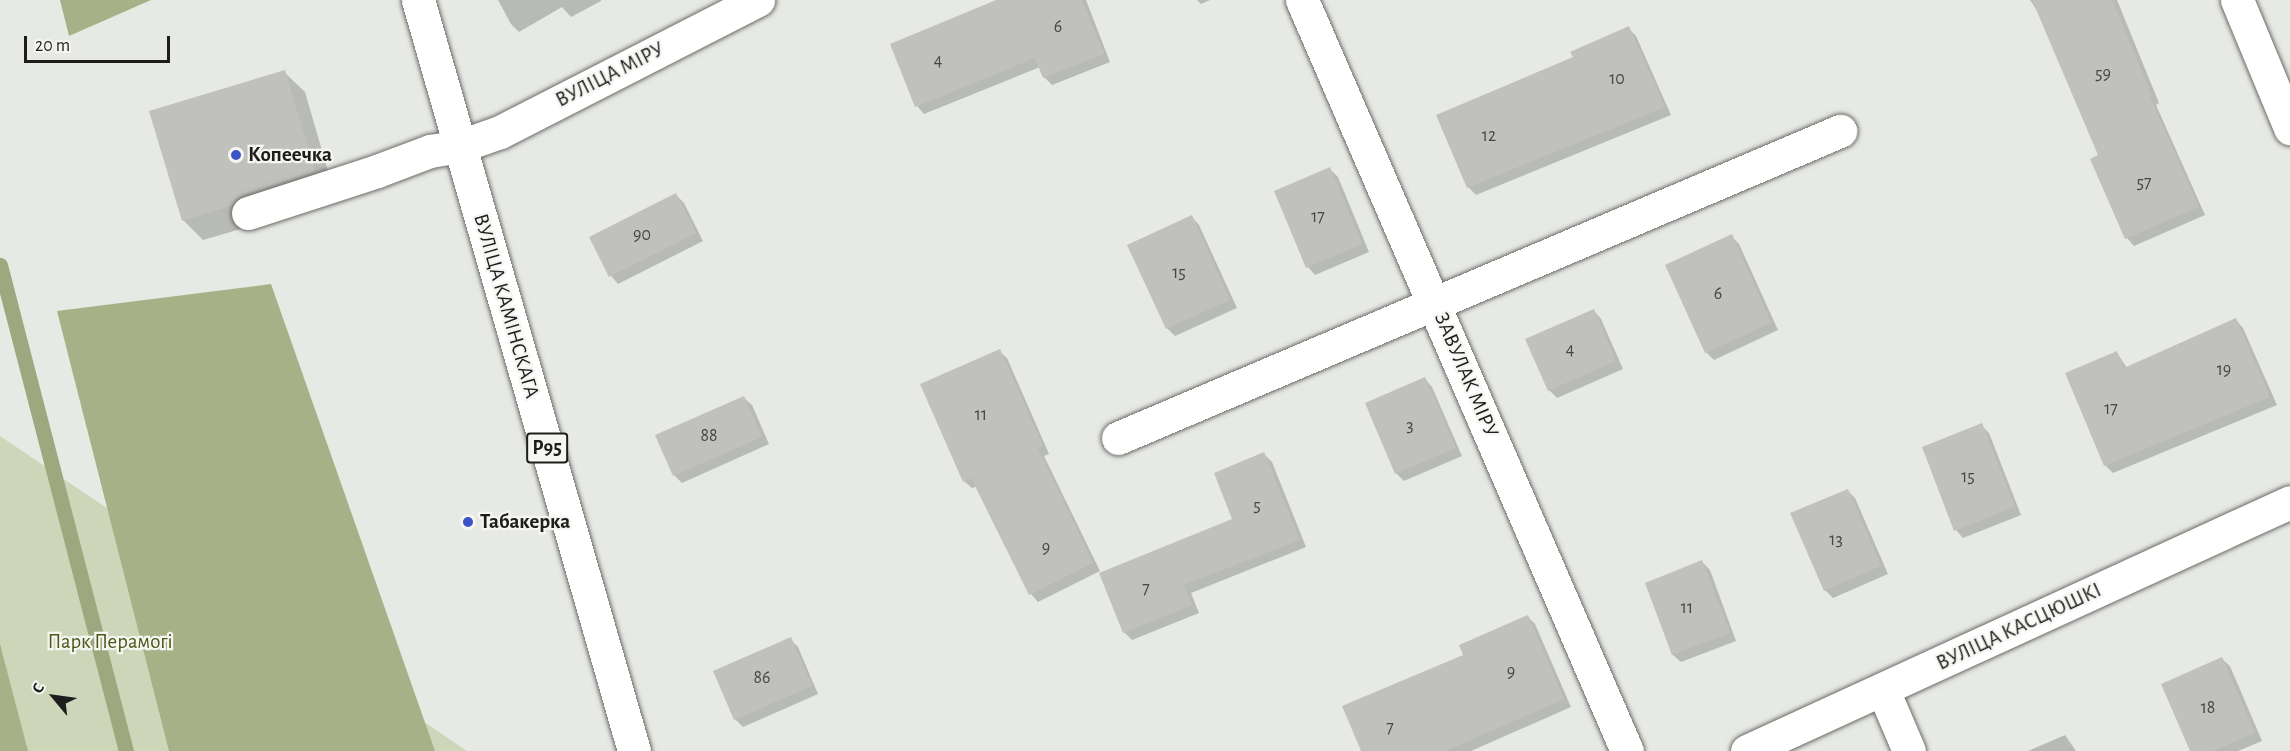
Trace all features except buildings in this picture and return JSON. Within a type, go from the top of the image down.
[{"type":"street","name":"ВУЛІЦА КАМІНСКАГА","points":[[418,0],[634,751]]},
{"type":"street","name":"ВУЛІЦА МІРУ","points":[[248,213],[377,171],[430,151],[460,146],[500,132],[758,0]]},
{"type":"street","name":"ЗАВУЛАК МІРУ","points":[[1302,0],[1627,751]]},
{"type":"street","points":[[2237,0],[2290,128]]},
{"type":"street","points":[[1118,438],[1840,131]]},
{"type":"street","name":"ВУЛІЦА КАСЦЮШКІ","points":[[1748,751],[2290,502]]},
{"type":"street","points":[[1883,690],[1909,751]]},
{"type":"green space","points":[[60,0],[151,0],[69,36]]},
{"type":"green space","points":[[271,284],[435,751],[169,751],[57,311]]},
{"type":"green space","name":"Парк Перамогі","points":[[0,436],[467,751],[0,751]]},
{"type":"green space","points":[[0,644],[28,751],[0,751]]},
{"type":"waterway","points":[[0,265],[126,751]]},
{"type":"place","name":"Копеечка","points":[[236,155]]},
{"type":"place","name":"Табакерка","points":[[468,522]]}]
